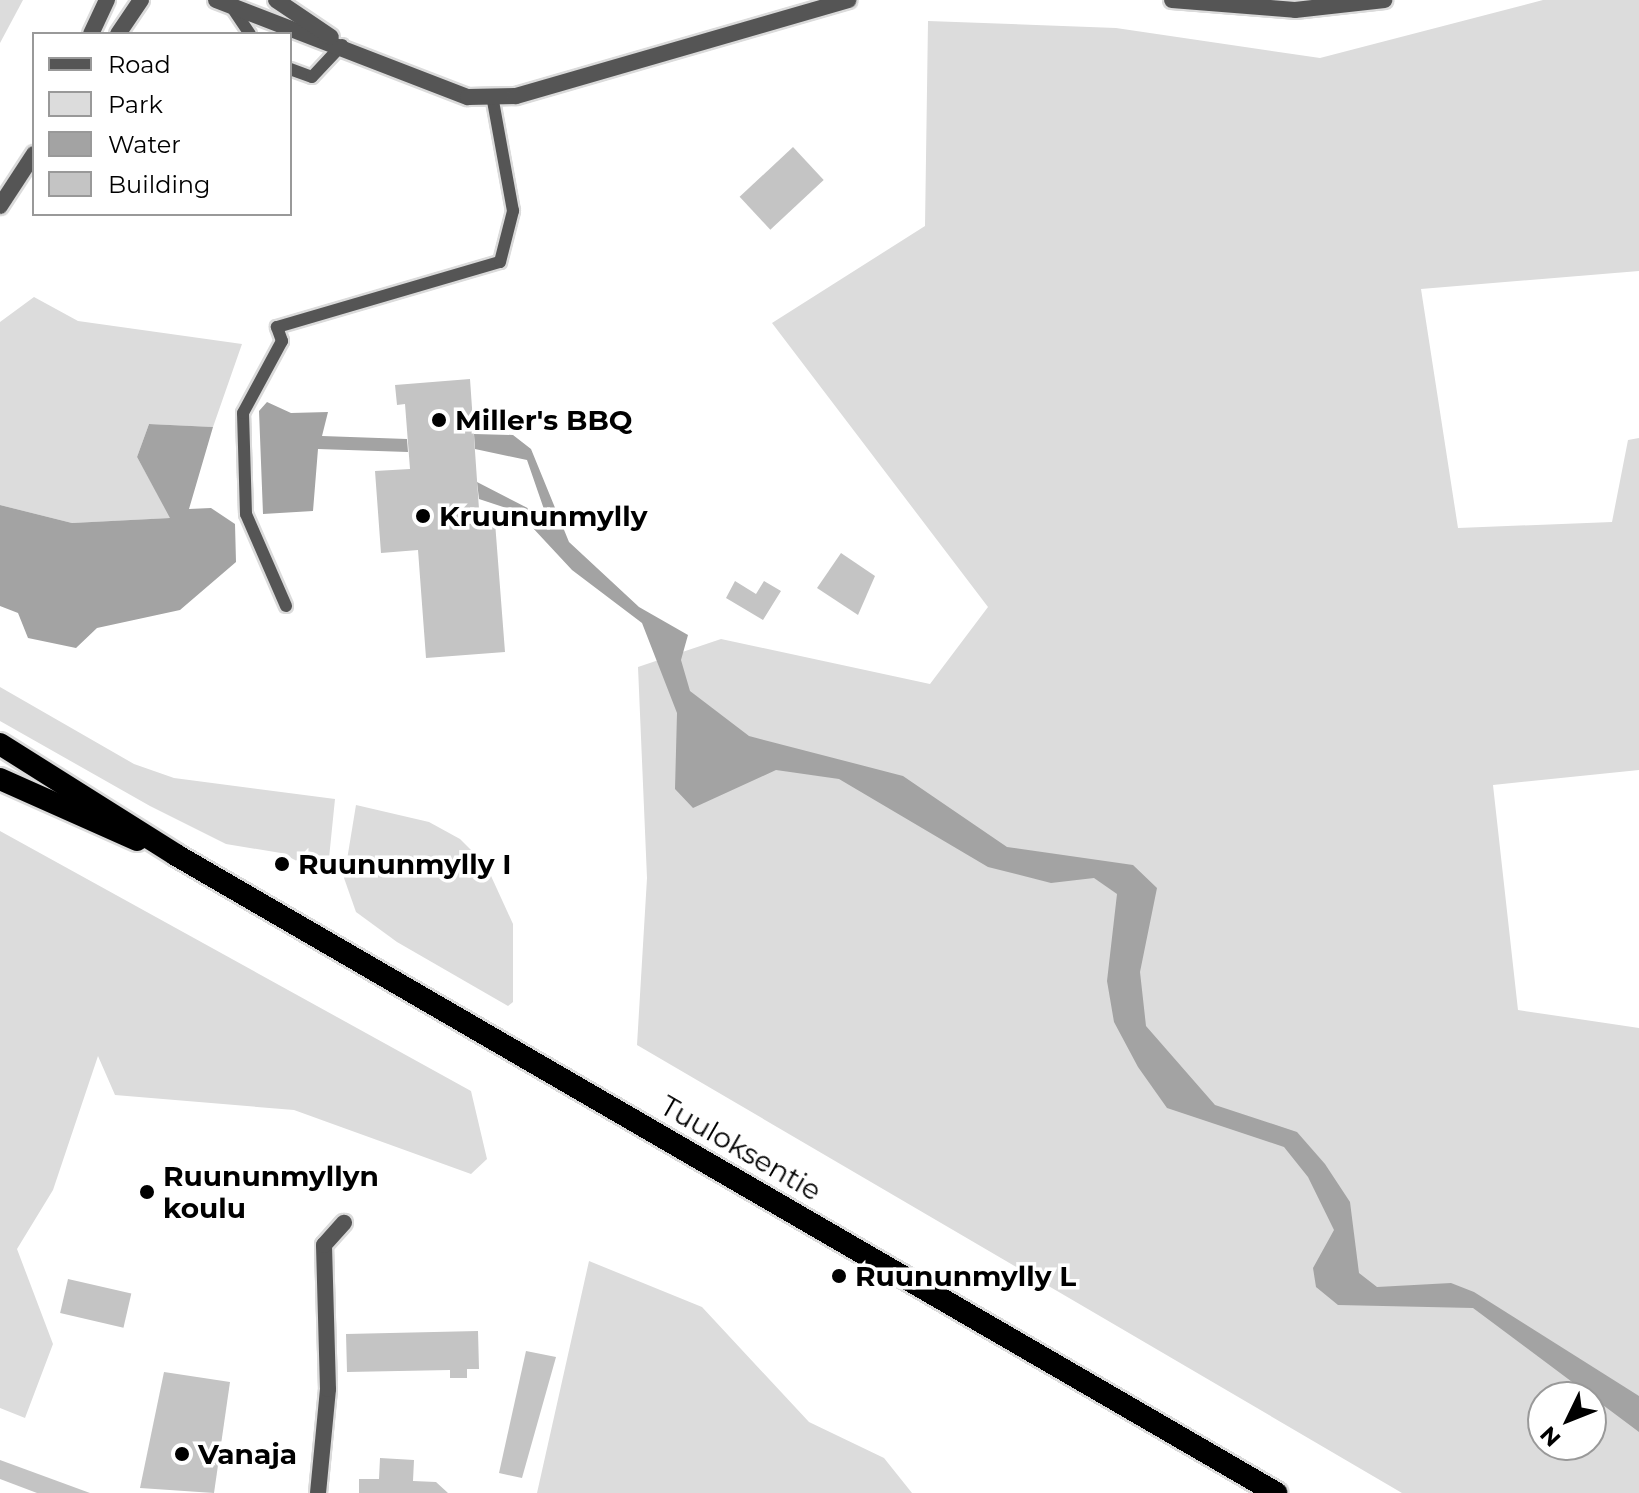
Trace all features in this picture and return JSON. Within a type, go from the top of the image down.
[{"type":"highway","name":"Tuuloksentie","points":[[0,744],[176,855],[1276,1493]]},
{"type":"highway","name":"Tuuloksentie","points":[[0,779],[176,855]]},
{"type":"street","points":[[92,32],[107,0]]},
{"type":"street","points":[[119,32],[141,0]]},
{"type":"street","points":[[276,0],[342,45]]},
{"type":"street","points":[[223,3],[342,45],[433,88],[516,96],[848,0]]},
{"type":"street","points":[[1172,0],[1295,10],[1384,0]]},
{"type":"street","points":[[0,206],[32,157]]},
{"type":"street","points":[[318,1493],[328,1389],[324,1245],[344,1223]]},
{"type":"lane","points":[[223,3],[248,32]]},
{"type":"lane","points":[[292,70],[312,77],[342,45]]},
{"type":"lane","points":[[286,606],[246,514],[245,486],[243,413],[282,341],[277,327],[500,262],[513,211],[492,96]]},
{"type":"green space","points":[[0,0],[23,0],[0,43]]},
{"type":"green space","points":[[1543,0],[1639,0],[1639,271],[1421,289],[1458,528],[1612,522],[1628,440],[1639,438],[1639,770],[1493,785],[1518,1010],[1639,1028],[1639,1493],[1402,1493],[637,1045],[647,878],[638,667],[721,639],[930,684],[988,607],[772,323],[925,226],[928,21],[1116,28],[1320,58]]},
{"type":"green space","points":[[34,297],[78,321],[242,344],[213,427],[149,424],[137,457],[171,518],[72,523],[0,505],[0,322]]},
{"type":"green space","points":[[0,687],[134,764],[174,778],[335,799],[328,868],[321,873],[281,853],[226,844],[150,806],[0,721]]},
{"type":"green space","points":[[356,805],[429,822],[460,839],[486,865],[513,924],[513,1002],[508,1006],[397,942],[356,912],[344,878]]},
{"type":"green space","points":[[0,831],[471,1091],[487,1159],[471,1174],[294,1110],[115,1095],[98,1056],[53,1190],[17,1249],[53,1344],[25,1418],[0,1408]]},
{"type":"green space","points":[[589,1261],[702,1307],[809,1422],[884,1458],[912,1493],[537,1493]]},
{"type":"water","points":[[267,402],[291,413],[328,412],[322,436],[407,439],[408,452],[318,449],[313,511],[263,514],[259,411]]},
{"type":"water","points":[[149,424],[213,427],[189,509],[211,508],[235,524],[236,562],[180,610],[97,628],[76,648],[28,638],[18,613],[0,606],[0,505],[72,523],[170,518],[137,457]]},
{"type":"water","points":[[474,434],[513,435],[531,449],[569,542],[639,607],[688,635],[681,660],[690,691],[749,736],[903,776],[1007,847],[1133,865],[1157,888],[1140,972],[1146,1026],[1215,1105],[1297,1132],[1325,1164],[1350,1202],[1359,1273],[1377,1287],[1451,1283],[1474,1292],[1639,1396],[1639,1432],[1607,1408],[1607,1381],[1571,1381],[1473,1308],[1338,1305],[1316,1287],[1313,1268],[1334,1230],[1308,1177],[1284,1147],[1167,1108],[1138,1067],[1114,1022],[1107,981],[1117,894],[1094,878],[1051,883],[988,867],[839,779],[776,770],[693,808],[675,789],[677,713],[642,623],[572,570],[518,512],[479,499],[477,482],[547,518],[527,460],[475,449]]},
{"type":"building","points":[[793,147],[824,180],[770,230],[740,197]]},
{"type":"building","name":"Kruununmylly","points":[[470,379],[479,509],[466,510],[467,524],[495,522],[505,652],[426,658],[418,550],[381,553],[375,471],[410,469],[405,404],[397,405],[395,385]]},
{"type":"building","points":[[841,553],[875,576],[858,615],[817,588]]},
{"type":"building","points":[[735,581],[756,594],[764,581],[781,591],[763,620],[726,598]]},
{"type":"building","points":[[68,1279],[131,1294],[123,1328],[60,1313]]},
{"type":"building","points":[[478,1331],[479,1369],[467,1369],[467,1378],[450,1378],[450,1370],[347,1372],[346,1334]]},
{"type":"building","points":[[526,1351],[556,1357],[522,1478],[499,1473]]},
{"type":"building","name":"Vanaja","points":[[164,1372],[230,1382],[214,1493],[140,1488]]},
{"type":"building","points":[[380,1458],[414,1460],[413,1481],[436,1482],[448,1493],[359,1493],[359,1479],[379,1479]]},
{"type":"building","points":[[0,1460],[90,1493],[37,1493],[0,1479]]},
{"type":"place","name":"Miller's BBQ","points":[[439,420]]},
{"type":"place","name":"Kruununmylly","points":[[423,516]]},
{"type":"place","name":"Ruununmylly I","points":[[282,864]]},
{"type":"place","name":"Ruununmyllyn koulu","points":[[147,1192]]},
{"type":"place","name":"Ruununmylly L","points":[[839,1276]]},
{"type":"place","name":"Vanaja","points":[[182,1454]]}]
